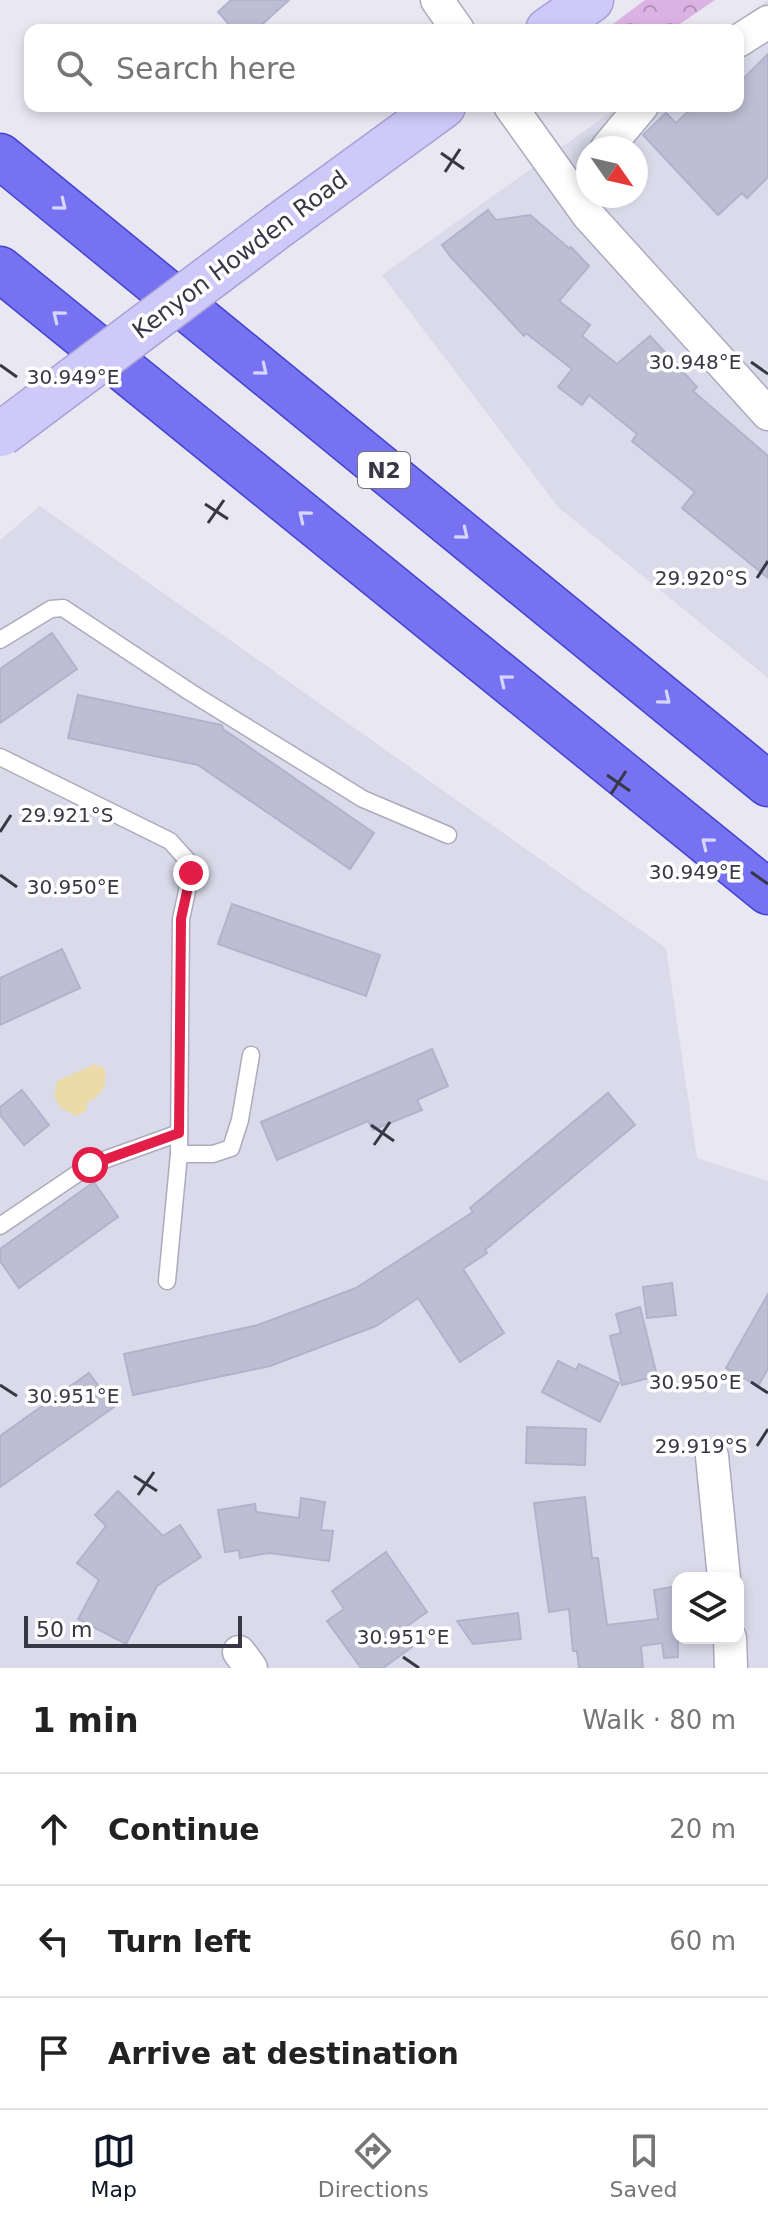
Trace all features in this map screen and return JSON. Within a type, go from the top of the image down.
[{"type":"highway","name":"N2","points":[[0,156],[768,784]]},
{"type":"highway","points":[[0,269],[768,892]]},
{"type":"street","points":[[437,0],[454,24]]},
{"type":"street","points":[[557,24],[591,0]]},
{"type":"street","points":[[744,37],[768,22]]},
{"type":"street","name":"Kenyon Howden Road","points":[[0,434],[435,112]]},
{"type":"street","points":[[516,112],[576,177]]},
{"type":"street","points":[[617,136],[637,112]]},
{"type":"street","points":[[586,208],[588,215],[651,287],[768,414]]},
{"type":"street","points":[[712,1456],[723,1572]]},
{"type":"street","points":[[730,1644],[731,1668]]},
{"type":"lane","points":[[0,640],[51,609],[63,608],[190,692],[363,799],[448,835]]},
{"type":"lane","points":[[0,757],[170,841],[188,861],[191,873],[181,919],[179,1154],[167,1281]]},
{"type":"lane","points":[[179,1154],[213,1154],[231,1148],[251,1055]]},
{"type":"lane","points":[[0,1226],[90,1165],[179,1133]]},
{"type":"shaded area","points":[[768,0],[768,678],[558,507],[382,275],[576,137],[576,208],[648,208],[648,136],[577,136],[611,112],[744,112],[744,24],[734,24]]},
{"type":"shaded area","points":[[40,506],[666,948],[697,1158],[768,1181],[768,1668],[0,1668],[0,540]]},
{"type":"shaded area","points":[[95,1064],[104,1068],[105,1084],[97,1096],[87,1103],[86,1111],[76,1116],[61,1108],[54,1097],[57,1081]]},
{"type":"green space","points":[[645,0],[715,0],[680,24],[613,24]]},
{"type":"building","points":[[231,0],[289,0],[263,24],[229,24],[218,12]]},
{"type":"building","points":[[768,54],[768,177],[747,198],[742,193],[718,215],[648,140],[648,136],[643,135],[666,113],[676,123],[688,112],[744,112],[744,78]]},
{"type":"building","points":[[488,210],[496,220],[530,215],[571,247],[589,266],[559,301],[590,325],[582,336],[617,364],[650,336],[697,387],[693,391],[768,456],[768,578],[682,508],[695,492],[632,441],[637,434],[589,395],[582,405],[558,387],[572,369],[526,333],[524,336],[450,256],[442,245]]},
{"type":"building","points":[[52,633],[77,669],[0,723],[0,669]]},
{"type":"building","points":[[78,695],[222,725],[223,729],[374,833],[350,869],[198,765],[68,738]]},
{"type":"building","points":[[232,904],[380,955],[366,996],[218,944]]},
{"type":"building","points":[[62,949],[80,988],[0,1025],[0,978]]},
{"type":"building","points":[[432,1049],[448,1086],[417,1100],[422,1110],[373,1130],[368,1121],[277,1160],[261,1122]]},
{"type":"building","points":[[22,1090],[49,1125],[24,1145],[0,1115],[0,1107]]},
{"type":"building","points":[[608,1093],[635,1125],[485,1250],[487,1253],[463,1269],[504,1333],[460,1362],[418,1298],[376,1326],[270,1366],[133,1395],[124,1354],[258,1325],[356,1288],[473,1212],[470,1208]]},
{"type":"building","points":[[94,1182],[118,1217],[19,1288],[0,1261],[0,1249]]},
{"type":"building","points":[[672,1283],[676,1315],[647,1318],[643,1287]]},
{"type":"building","points":[[768,1294],[768,1369],[758,1386],[726,1368]]},
{"type":"building","points":[[640,1307],[657,1376],[622,1385],[610,1336],[621,1333],[616,1314]]},
{"type":"building","points":[[558,1361],[576,1370],[579,1364],[619,1383],[600,1422],[542,1392]]},
{"type":"building","points":[[89,1373],[114,1407],[0,1487],[0,1436]]},
{"type":"building","points":[[527,1427],[586,1429],[585,1465],[526,1463]]},
{"type":"building","points":[[118,1491],[163,1536],[180,1525],[201,1557],[157,1586],[126,1644],[78,1619],[99,1580],[77,1563],[106,1526],[95,1515]]},
{"type":"building","points":[[585,1497],[592,1558],[598,1558],[607,1625],[658,1619],[654,1590],[672,1587],[672,1644],[678,1644],[678,1657],[664,1658],[662,1643],[641,1646],[643,1668],[579,1668],[577,1651],[573,1651],[569,1609],[549,1612],[534,1503]]},
{"type":"building","points":[[301,1498],[325,1502],[321,1530],[333,1531],[329,1561],[269,1553],[240,1558],[239,1550],[225,1552],[218,1510],[255,1504],[256,1512],[299,1518]]},
{"type":"building","points":[[386,1552],[427,1612],[400,1631],[412,1647],[383,1668],[361,1668],[327,1621],[344,1609],[332,1591]]},
{"type":"building","points":[[518,1613],[521,1639],[473,1644],[457,1621]]},
{"type":"route","points":[[90,1165],[179,1133],[181,919],[191,873]]}]
